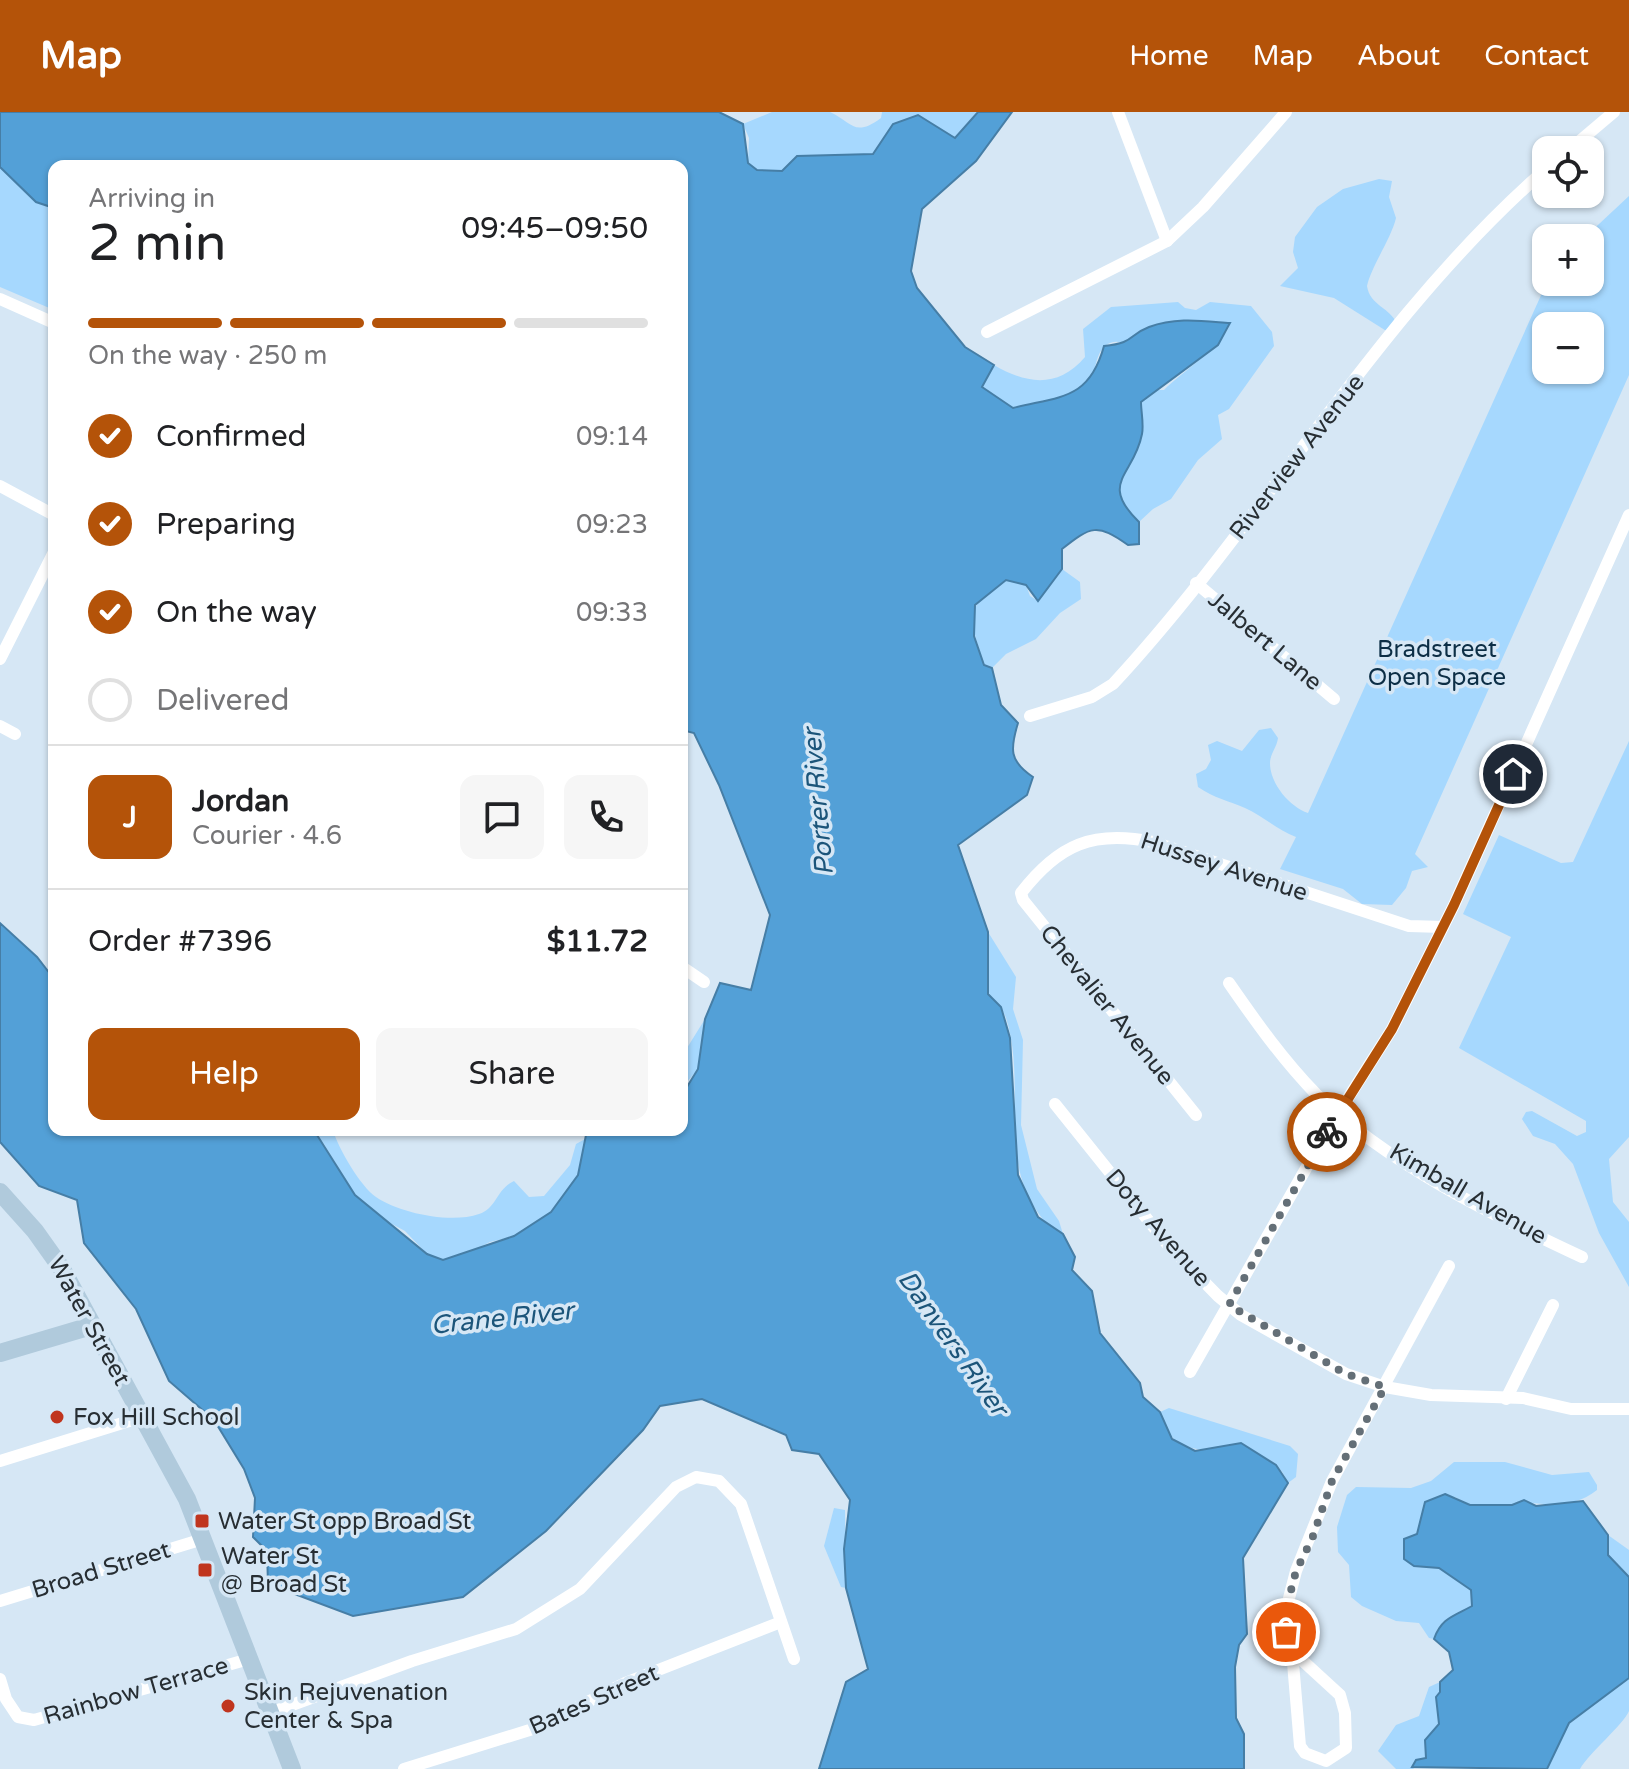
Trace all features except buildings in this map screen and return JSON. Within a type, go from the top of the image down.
[{"type":"main road","name":"Water Street","points":[[0,1192],[50,1250],[187,1499],[292,1769]]},
{"type":"main road","points":[[0,1353],[91,1326]]},
{"type":"street","points":[[1118,112],[1167,241]]},
{"type":"street","points":[[1267,112],[1273,126]]},
{"type":"street","points":[[987,332],[1167,241],[1203,207],[1286,112]]},
{"type":"street","points":[[1586,136],[1614,112]]},
{"type":"street","name":"Riverview Avenue","points":[[1030,716],[1092,697],[1113,684],[1439,275],[1497,213],[1532,182]]},
{"type":"street","points":[[0,299],[48,320]]},
{"type":"street","points":[[0,486],[48,512]]},
{"type":"street","points":[[1190,1372],[1339,1113],[1392,1029],[1443,927],[1629,515]]},
{"type":"street","points":[[0,659],[48,564]]},
{"type":"street","name":"Jalbert Lane","points":[[1196,583],[1334,699]]},
{"type":"street","points":[[0,726],[15,734]]},
{"type":"street","name":"Hussey Avenue","points":[[1022,894],[1037,873],[1075,846],[1097,837],[1124,836],[1153,842],[1409,926],[1443,927]]},
{"type":"street","name":"Chevalier Avenue","points":[[1022,894],[1023,900],[1196,1115]]},
{"type":"street","points":[[688,971],[704,982]]},
{"type":"street","name":"Kimball Avenue","points":[[1229,983],[1291,1067],[1339,1113],[1424,1174],[1582,1257]]},
{"type":"street","name":"Doty Avenue","points":[[1055,1104],[1168,1245],[1229,1305],[1346,1374],[1385,1387],[1431,1395],[1523,1398],[1571,1409],[1629,1409]]},
{"type":"street","points":[[1292,1651],[1340,1695],[1345,1713],[1346,1748],[1326,1761],[1305,1753],[1300,1746],[1292,1651],[1286,1632],[1287,1606],[1296,1571],[1312,1539],[1332,1481],[1449,1266]]},
{"type":"street","points":[[1506,1399],[1553,1305]]},
{"type":"street","points":[[0,1461],[142,1417]]},
{"type":"street","points":[[270,1713],[412,1661],[516,1629],[580,1589],[676,1487],[696,1477],[719,1481],[741,1504],[794,1659]]},
{"type":"street","name":"Broad Street","points":[[0,1601],[203,1539]]},
{"type":"street","name":"Bates Street","points":[[404,1769],[536,1728],[625,1683],[781,1622]]},
{"type":"street","name":"Rainbow Terrace","points":[[0,1679],[6,1699],[18,1717],[34,1720],[249,1659]]},
{"type":"green space","points":[[772,112],[830,112],[859,128],[881,118],[882,112],[977,112],[955,138],[918,115],[893,124],[881,147],[873,154],[797,156],[782,171],[757,170],[748,163],[749,138],[743,124]]},
{"type":"green space","points":[[0,167],[36,202],[48,206],[48,307],[0,287]]},
{"type":"green space","points":[[1379,179],[1392,181],[1389,197],[1396,218],[1367,286],[1372,298],[1397,324],[1388,332],[1334,298],[1280,286],[1298,268],[1293,252],[1295,237],[1317,207],[1343,189]]},
{"type":"green space","name":"Bradstreet Open Space","points":[[1629,196],[1629,375],[1415,854],[1428,867],[1412,871],[1406,888],[1392,905],[1362,904],[1343,889],[1280,869],[1296,837],[1252,811],[1204,791],[1198,787],[1196,774],[1206,769],[1211,760],[1208,745],[1217,741],[1242,751],[1259,730],[1271,728],[1278,738],[1270,760],[1273,779],[1288,800],[1308,813],[1532,315],[1532,384],[1604,384],[1604,312],[1533,312],[1541,296],[1604,296],[1604,224],[1599,224]]},
{"type":"green space","points":[[1178,302],[1185,308],[1196,310],[1210,302],[1251,306],[1272,332],[1274,346],[1229,409],[1218,415],[1222,439],[1198,460],[1171,499],[1139,522],[1123,507],[1117,490],[1142,435],[1141,402],[1157,390],[1164,390],[1201,358],[1220,340],[1230,324],[1146,328],[1127,344],[1109,343],[1101,351],[1086,386],[1040,404],[1009,407],[996,401],[982,388],[994,365],[1030,379],[1053,379],[1064,374],[1085,357],[1083,329],[1111,307]]},
{"type":"green space","points":[[1062,569],[1080,582],[1081,599],[1060,613],[1036,639],[1006,654],[992,668],[984,665],[973,625],[976,606],[982,598],[1006,580],[1026,585],[1030,596],[1038,601]]},
{"type":"green space","points":[[1629,741],[1629,1137],[1609,1159],[1613,1202],[1629,1222],[1629,1287],[1599,1233],[1573,1164],[1555,1144],[1533,1136],[1522,1119],[1526,1112],[1532,1111],[1577,1136],[1586,1132],[1586,1121],[1459,1048],[1511,937],[1463,914],[1499,835],[1561,863],[1573,862]]},
{"type":"green space","points":[[988,932],[1016,977],[1013,1009],[1023,1040],[1021,1125],[1037,1189],[1059,1221],[1063,1234],[1057,1234],[1036,1210],[1024,1185],[1017,1159],[1012,1047],[1006,1018],[988,994]]},
{"type":"green space","points":[[705,1019],[698,1069],[688,1081],[688,1046]]},
{"type":"green space","points":[[315,1136],[335,1136],[364,1185],[386,1203],[411,1212],[454,1218],[485,1211],[514,1181],[529,1197],[544,1196],[570,1165],[576,1144],[587,1138],[578,1175],[548,1215],[515,1236],[490,1242],[459,1258],[443,1260],[427,1254],[405,1231],[377,1216],[355,1195],[324,1144]]},
{"type":"green space","points":[[1169,1408],[1290,1446],[1298,1454],[1296,1477],[1288,1483],[1275,1464],[1259,1455],[1183,1445],[1169,1433],[1160,1412]]},
{"type":"green space","points":[[1454,1462],[1505,1462],[1552,1475],[1589,1472],[1597,1490],[1579,1500],[1558,1504],[1517,1502],[1512,1505],[1470,1505],[1455,1497],[1425,1502],[1414,1566],[1439,1568],[1471,1590],[1472,1606],[1438,1628],[1434,1639],[1429,1638],[1419,1623],[1396,1621],[1362,1606],[1351,1597],[1349,1565],[1338,1552],[1337,1527],[1347,1495],[1356,1487],[1411,1488],[1431,1481]]},
{"type":"green space","points":[[834,1508],[845,1510],[846,1588],[841,1587],[824,1546]]},
{"type":"green space","points":[[1608,1535],[1629,1550],[1629,1577],[1608,1555]]},
{"type":"green space","points":[[1629,1678],[1629,1711],[1580,1769],[1547,1769],[1569,1724]]},
{"type":"green space","points":[[1440,1682],[1440,1692],[1436,1698],[1439,1724],[1425,1740],[1426,1758],[1413,1769],[1396,1769],[1378,1751],[1396,1725],[1419,1716],[1429,1687]]},
{"type":"water","points":[[0,112],[719,112],[743,124],[748,163],[757,170],[782,171],[797,156],[873,154],[893,124],[918,115],[955,138],[978,112],[1012,112],[976,161],[922,209],[911,271],[917,288],[965,347],[994,365],[982,387],[1013,408],[1059,397],[1071,393],[1090,377],[1104,346],[1121,343],[1149,327],[1169,322],[1230,323],[1218,345],[1141,402],[1142,434],[1120,488],[1127,508],[1139,522],[1139,544],[1128,545],[1101,531],[1087,532],[1062,549],[1062,569],[1038,601],[1026,585],[1006,580],[975,605],[974,636],[984,665],[992,668],[1001,705],[1018,723],[1013,747],[1016,760],[1033,777],[1027,795],[958,845],[988,932],[988,994],[1001,1007],[1010,1038],[1018,1175],[1038,1217],[1063,1234],[1075,1257],[1072,1270],[1092,1291],[1100,1333],[1140,1383],[1143,1397],[1160,1412],[1172,1439],[1195,1451],[1241,1443],[1276,1465],[1288,1483],[1243,1558],[1247,1634],[1239,1645],[1235,1667],[1236,1718],[1244,1734],[1244,1769],[819,1769],[846,1682],[868,1669],[846,1588],[844,1549],[850,1500],[819,1454],[792,1450],[786,1435],[702,1399],[660,1406],[643,1430],[546,1531],[463,1597],[353,1616],[268,1584],[267,1551],[253,1537],[255,1498],[244,1469],[214,1420],[169,1381],[136,1309],[84,1243],[77,1200],[39,1186],[0,1142],[0,923],[48,971],[48,1136],[318,1136],[355,1195],[427,1254],[443,1260],[514,1236],[551,1212],[578,1175],[586,1136],[688,1136],[688,1085],[698,1069],[705,1019],[720,983],[751,990],[770,915],[719,785],[694,733],[688,732],[688,160],[48,160],[48,206],[36,202],[0,167]]},
{"type":"water","points":[[1445,1494],[1470,1505],[1512,1505],[1524,1500],[1536,1506],[1583,1501],[1608,1535],[1608,1555],[1629,1577],[1629,1678],[1569,1723],[1547,1769],[1412,1767],[1416,1760],[1426,1758],[1425,1740],[1439,1724],[1436,1697],[1440,1692],[1440,1682],[1453,1670],[1449,1652],[1434,1639],[1444,1622],[1472,1606],[1471,1590],[1439,1568],[1414,1566],[1404,1559],[1404,1539],[1417,1534],[1425,1502]]},
{"type":"way so far","points":[[1286,1632],[1287,1606],[1296,1571],[1312,1539],[1332,1481],[1385,1387],[1346,1374],[1241,1315],[1229,1305],[1327,1132]]},
{"type":"place","name":"Fox Hill School","points":[[57,1417]]},
{"type":"place","name":"Water St opp Broad St","points":[[202,1521]]},
{"type":"place","name":"Water St @ Broad St","points":[[205,1570]]},
{"type":"place","name":"Skin Rejuvenation Center & Spa","points":[[228,1706]]},
{"type":"route","points":[[1327,1132],[1392,1029],[1454,905],[1513,774]]},
{"type":"water label","name":"Porter River","points":[[818,802]]},
{"type":"water label","name":"Crane River","points":[[502,1318]]},
{"type":"water label","name":"Danvers River","points":[[953,1343]]}]
